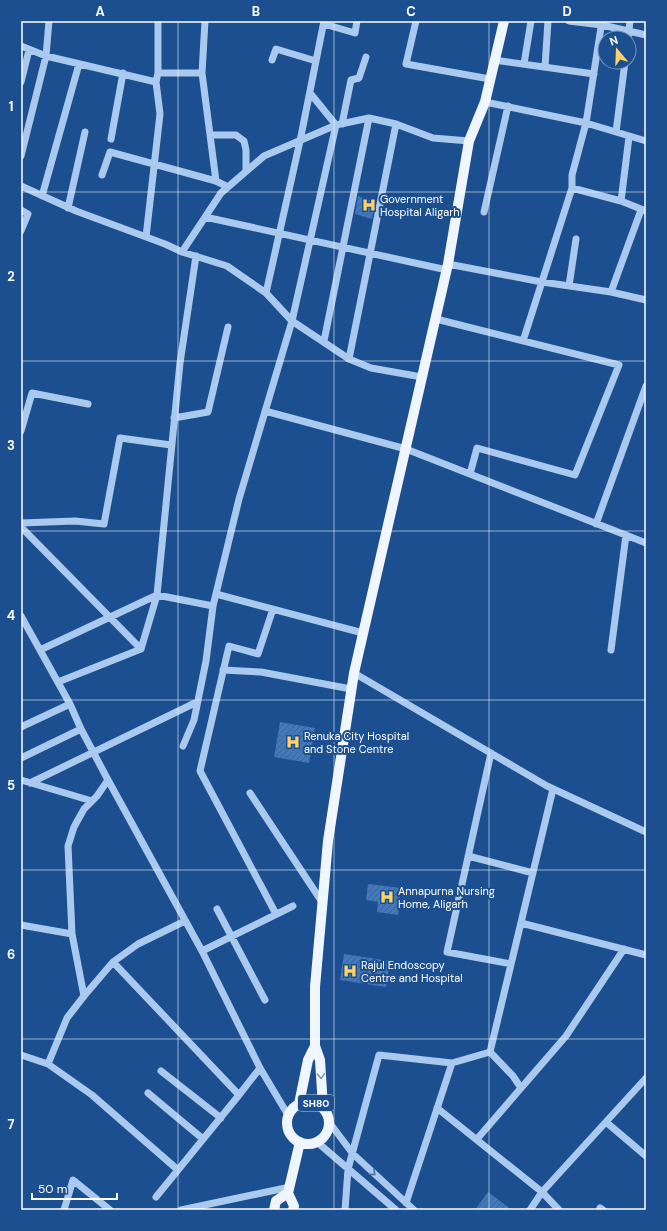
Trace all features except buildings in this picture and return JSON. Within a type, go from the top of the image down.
[{"type":"main road","points":[[323,1107],[320,1060],[315,1046],[315,987],[328,841],[351,689],[448,267],[469,141],[485,102],[504,21]]},
{"type":"main road","points":[[299,1104],[308,1060],[315,1046]]},
{"type":"main road","name":"SH80","points":[[300,1142],[294,1138],[289,1131],[287,1123],[288,1115],[293,1108],[299,1104],[308,1102],[316,1103],[323,1107],[329,1122],[328,1130],[317,1142]]},
{"type":"main road","points":[[293,1210],[294,1206],[289,1190],[300,1142],[309,1144],[317,1142]]},
{"type":"main road","points":[[274,1210],[276,1201],[289,1190]]},
{"type":"street","points":[[21,156],[46,56],[49,21]]},
{"type":"street","points":[[146,237],[160,114],[156,82],[158,73],[158,21]]},
{"type":"street","points":[[205,21],[202,72],[216,181]]},
{"type":"street","points":[[266,293],[310,93],[322,22],[355,33],[357,21]]},
{"type":"street","points":[[416,21],[406,64],[490,79]]},
{"type":"street","points":[[524,64],[530,21]]},
{"type":"street","points":[[545,67],[548,21]]},
{"type":"street","points":[[569,21],[602,23],[618,30]]},
{"type":"street","points":[[522,341],[572,188],[572,175],[586,123],[602,23]]},
{"type":"street","points":[[21,46],[46,56],[156,82]]},
{"type":"street","points":[[272,60],[276,49],[316,61]]},
{"type":"street","points":[[21,82],[29,50]]},
{"type":"street","points":[[183,746],[194,720],[206,661],[213,606],[239,499],[292,321],[310,240],[351,80],[359,78],[366,57]]},
{"type":"street","points":[[494,60],[594,74]]},
{"type":"street","points":[[42,196],[79,64]]},
{"type":"street","points":[[616,132],[624,70]]},
{"type":"street","points":[[158,73],[202,72]]},
{"type":"street","points":[[111,139],[123,74]]},
{"type":"street","points":[[310,93],[339,124]]},
{"type":"street","points":[[485,102],[586,123],[628,137],[646,141]]},
{"type":"street","points":[[484,212],[508,106]]},
{"type":"street","points":[[324,341],[369,118]]},
{"type":"street","points":[[182,252],[221,193],[264,156],[339,124],[369,118],[396,124],[433,138],[469,141]]},
{"type":"street","points":[[349,359],[396,124]]},
{"type":"street","points":[[68,208],[85,132]]},
{"type":"street","points":[[211,135],[236,135],[244,140],[246,150],[246,171]]},
{"type":"street","points":[[621,201],[628,137]]},
{"type":"street","points":[[102,174],[110,152],[216,181],[228,187]]},
{"type":"street","points":[[21,186],[68,208],[182,252],[227,266],[266,293],[292,321],[349,359],[370,368],[422,377]]},
{"type":"street","points":[[572,188],[621,201],[644,211],[611,292]]},
{"type":"street","points":[[21,210],[28,214],[21,231]]},
{"type":"street","points":[[205,217],[370,253],[448,267],[611,292],[646,300]]},
{"type":"street","points":[[569,286],[576,240]]},
{"type":"street","points":[[141,649],[157,596],[180,363],[196,256]]},
{"type":"street","points":[[436,319],[619,365],[575,475],[477,448],[470,474]]},
{"type":"street","points":[[174,418],[208,412],[228,327]]},
{"type":"street","points":[[596,524],[643,402],[646,386]]},
{"type":"street","points":[[21,431],[32,393],[88,404]]},
{"type":"street","points":[[265,411],[406,449],[646,544]]},
{"type":"street","points":[[21,523],[75,521],[104,524],[120,438],[172,445]]},
{"type":"street","points":[[21,527],[141,649]]},
{"type":"street","points":[[611,650],[626,535]]},
{"type":"street","points":[[216,594],[363,633]]},
{"type":"street","points":[[40,650],[157,596],[213,606]]},
{"type":"street","points":[[273,609],[258,654],[229,646],[200,771],[276,914]]},
{"type":"street","points":[[21,616],[23,626],[40,650],[70,704],[81,729],[108,780],[184,921],[202,951],[260,1068],[288,1115]]},
{"type":"street","points":[[58,682],[141,649]]},
{"type":"street","points":[[223,670],[261,672],[351,689]]},
{"type":"street","points":[[354,672],[553,789],[646,832]]},
{"type":"street","points":[[30,783],[198,702]]},
{"type":"street","points":[[21,727],[70,704]]},
{"type":"street","points":[[21,758],[81,729]]},
{"type":"street","points":[[491,753],[447,952],[511,964]]},
{"type":"street","points":[[21,780],[92,801]]},
{"type":"street","points":[[84,996],[72,934],[68,846],[74,827],[84,809],[108,780]]},
{"type":"street","points":[[490,1052],[553,789]]},
{"type":"street","points":[[250,793],[322,902]]},
{"type":"street","points":[[468,856],[533,873]]},
{"type":"street","points":[[202,951],[293,906]]},
{"type":"street","points":[[217,909],[265,1000]]},
{"type":"street","points":[[48,1064],[67,1018],[113,962],[138,944],[184,921]]},
{"type":"street","points":[[521,923],[646,955]]},
{"type":"street","points":[[21,925],[72,934]]},
{"type":"street","points":[[477,1139],[566,1036],[624,949]]},
{"type":"street","points":[[113,962],[239,1095]]},
{"type":"street","points":[[490,1052],[513,1076],[521,1088]]},
{"type":"street","points":[[345,1210],[348,1169],[379,1055],[452,1063],[490,1052]]},
{"type":"street","points":[[21,1055],[48,1064],[92,1095],[178,1170]]},
{"type":"street","points":[[406,1203],[452,1063]]},
{"type":"street","points":[[156,1197],[260,1068]]},
{"type":"street","points":[[161,1071],[221,1118]]},
{"type":"street","points":[[530,1210],[542,1192],[646,1078]]},
{"type":"street","points":[[148,1093],[203,1139]]},
{"type":"street","points":[[437,1108],[542,1192],[559,1210]]},
{"type":"street","points":[[329,1122],[353,1154],[414,1210]]},
{"type":"street","points":[[606,1122],[646,1156]]},
{"type":"street","points":[[317,1142],[396,1210]]},
{"type":"street","points":[[64,1210],[73,1180],[110,1210]]},
{"type":"street","points":[[181,1210],[289,1190]]},
{"type":"place","name":"Government Hospital Aligarh","points":[[369,205]]},
{"type":"place","name":"Renuka City Hospital and Stone Centre","points":[[293,742]]},
{"type":"place","name":"Annapurna Nursing Home, Aligarh","points":[[387,897]]},
{"type":"place","name":"Rajul Endoscopy Centre and Hospital","points":[[350,971]]}]
